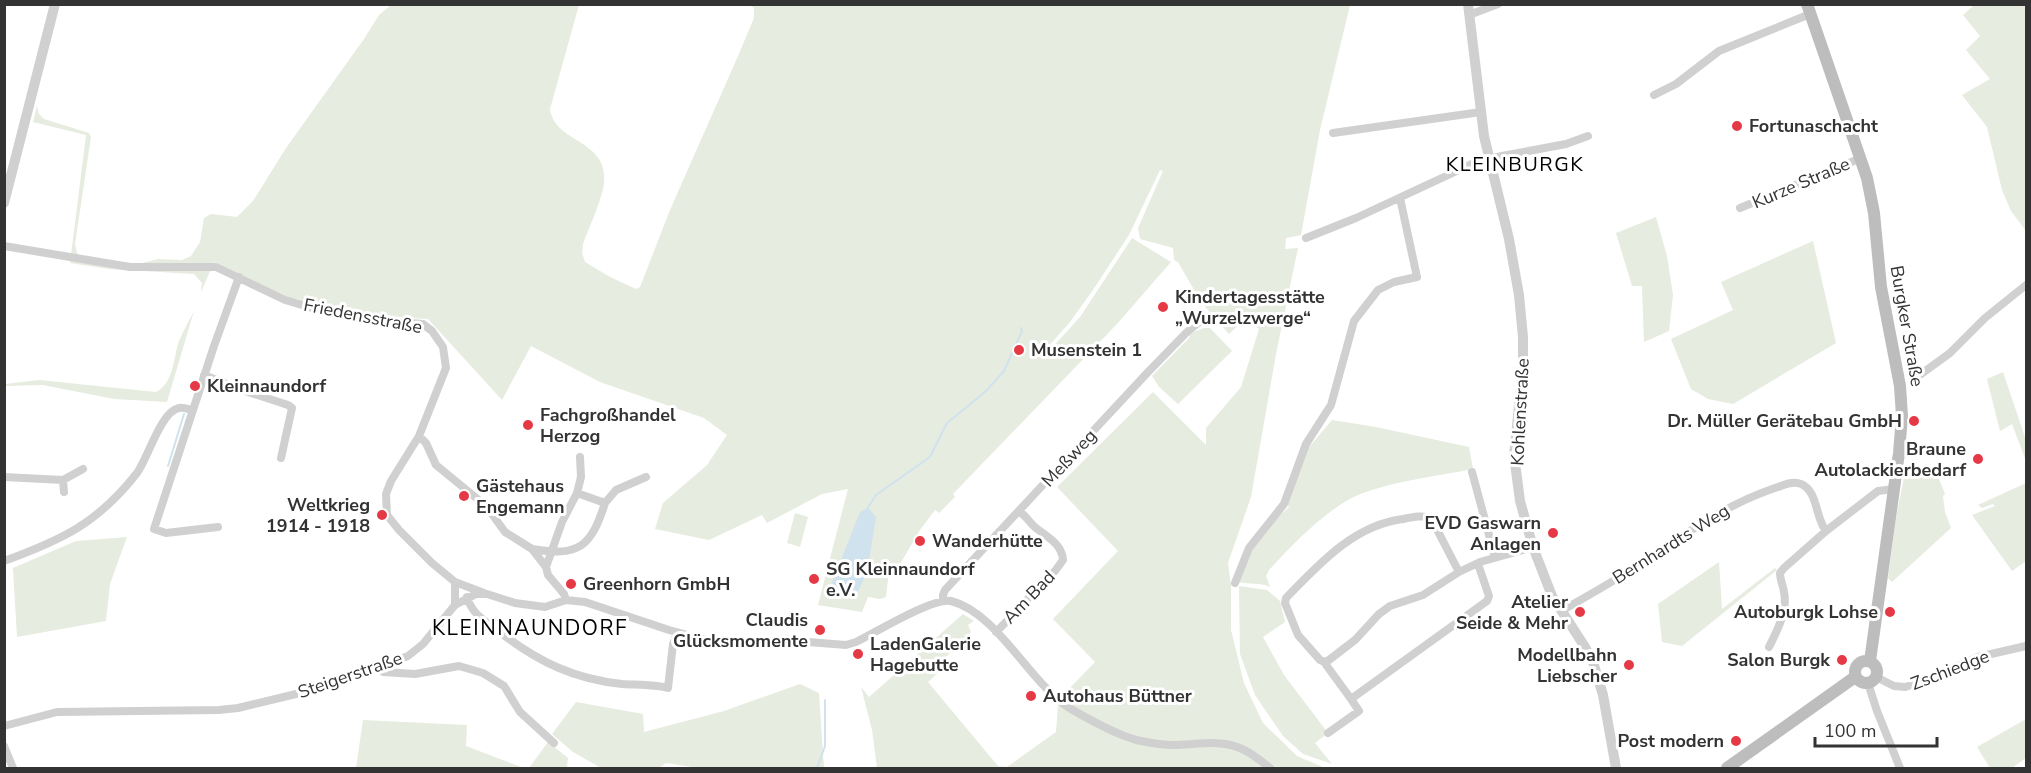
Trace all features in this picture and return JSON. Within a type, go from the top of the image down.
[{"type":"main road","name":"Burgker Straße","points":[[1808,9],[1861,158],[1873,205],[1881,287],[1900,386],[1902,416],[1870,661],[1876,668],[1872,680]]},
{"type":"main road","points":[[1727,768],[1855,677],[1856,666],[1862,661],[1870,661]]},
{"type":"main road","points":[[1855,677],[1860,682],[1872,680]]},
{"type":"street","points":[[4,204],[55,4]]},
{"type":"street","points":[[1468,10],[1498,4]]},
{"type":"street","points":[[1654,95],[1676,84],[1719,51],[1808,9]]},
{"type":"street","name":"Kohlenstraße","points":[[1468,10],[1481,112],[1489,159],[1509,239],[1522,328],[1522,385],[1512,429],[1516,477],[1523,514],[1552,596],[1586,647],[1597,673],[1616,768]]},
{"type":"street","points":[[1333,133],[1481,112]]},
{"type":"street","points":[[1306,238],[1400,198],[1467,166],[1489,159],[1566,144],[1588,136]]},
{"type":"street","name":"Kurze Straße","points":[[1740,208],[1861,158]]},
{"type":"street","points":[[1235,583],[1249,548],[1284,504],[1306,444],[1331,405],[1354,321],[1378,290],[1394,282],[1417,277],[1400,198]]},
{"type":"street","name":"Friedensstraße","points":[[4,246],[130,267],[211,266],[285,300],[322,311],[362,319],[423,324],[432,331],[443,347],[446,368],[419,436],[391,481],[386,494],[387,515],[432,563],[455,582],[486,594]]},
{"type":"street","points":[[218,527],[166,533],[154,529],[234,285],[239,277]]},
{"type":"street","points":[[1917,377],[1950,353],[1985,318],[2026,285]]},
{"type":"street","name":"Meßweg","points":[[943,600],[945,590],[1149,371],[1202,320]]},
{"type":"street","points":[[204,375],[292,408],[280,459]]},
{"type":"street","points":[[4,561],[70,534],[110,504],[140,469],[170,413],[180,407],[192,410]]},
{"type":"street","points":[[419,436],[426,443],[436,465],[486,507],[505,532],[532,549],[566,600]]},
{"type":"street","points":[[546,567],[562,522],[578,493],[581,477],[580,457]]},
{"type":"street","points":[[4,477],[63,480],[83,469]]},
{"type":"street","points":[[1472,472],[1495,557]]},
{"type":"street","points":[[532,549],[552,552],[572,550],[584,543],[592,536],[598,526],[605,503],[616,490],[646,477]]},
{"type":"street","points":[[63,480],[64,492]]},
{"type":"street","name":"Bernhardts Weg","points":[[1561,611],[1610,584],[1724,510],[1762,492],[1790,483],[1801,484],[1814,497],[1818,519],[1826,531]]},
{"type":"street","points":[[1769,647],[1777,632],[1785,600],[1780,573],[1826,531],[1878,491],[1894,489]]},
{"type":"street","points":[[578,493],[605,503]]},
{"type":"street","name":"Am Bad","points":[[996,632],[1063,560],[1063,554],[1058,545],[1038,530],[1020,511]]},
{"type":"street","points":[[1328,733],[1359,711],[1324,662],[1298,635],[1285,603],[1286,598],[1327,557],[1355,536],[1372,526],[1394,519],[1424,516],[1434,522],[1459,572]]},
{"type":"street","points":[[1324,662],[1355,640],[1379,614],[1390,606],[1423,595],[1459,572],[1478,564],[1533,547]]},
{"type":"street","points":[[1351,699],[1487,601],[1489,596],[1478,564]]},
{"type":"street","points":[[455,582],[455,605]]},
{"type":"street","name":"Steigerstraße","points":[[4,726],[57,712],[191,711],[238,708],[325,687],[416,651],[455,605],[476,594],[486,594],[515,603],[545,608],[566,600],[585,602],[677,633],[710,641],[796,641],[846,645],[930,604],[943,600]]},
{"type":"street","points":[[467,597],[476,615],[532,656],[571,674],[599,680],[668,688],[673,644],[677,633]]},
{"type":"street","points":[[943,600],[952,601],[970,611],[996,632],[1059,701],[1103,726],[1138,741],[1159,744],[1230,745],[1250,753],[1270,768]]},
{"type":"street","name":"Zschiedge","points":[[1872,680],[1905,687],[1920,683],[1978,657],[2026,646]]},
{"type":"street","points":[[378,667],[383,672],[415,674],[459,666],[483,673],[504,686],[520,712],[554,743]]},
{"type":"street","points":[[1872,680],[1877,711],[1900,768]]},
{"type":"street","points":[[4,746],[13,768]]},
{"type":"shaded area","points":[[391,5],[579,5],[550,109],[561,129],[590,149],[598,157],[603,168],[604,182],[601,196],[583,244],[582,253],[585,262],[636,289],[640,287],[670,210],[754,18],[754,8],[750,5],[1350,5],[1320,130],[1301,235],[1286,238],[1285,249],[1298,248],[1276,354],[1251,497],[1228,563],[1231,586],[1231,630],[1244,683],[1263,723],[1297,756],[1325,768],[877,768],[872,730],[861,687],[869,697],[963,614],[974,621],[968,625],[971,632],[945,658],[943,668],[928,682],[998,766],[1007,767],[1056,732],[1058,705],[1063,695],[1095,662],[1053,619],[1118,551],[1057,487],[1153,392],[1206,445],[1206,428],[1241,387],[1259,329],[1246,318],[1229,334],[1201,302],[1178,262],[1174,260],[1173,248],[1140,239],[1138,228],[1163,171],[1160,170],[1129,235],[1095,287],[1070,322],[1047,348],[1050,350],[1080,317],[1132,238],[1171,262],[1117,324],[953,494],[955,497],[939,513],[935,510],[920,530],[896,571],[889,571],[886,597],[880,599],[868,597],[862,612],[818,605],[848,489],[822,494],[767,523],[762,515],[709,540],[655,529],[663,503],[707,465],[727,435],[704,418],[600,382],[531,346],[502,400],[428,319],[349,315],[293,300],[214,262],[201,292],[202,283],[194,274],[109,269],[70,263],[86,135],[33,122],[37,106],[39,114],[44,119],[89,133],[91,137],[75,244],[77,253],[81,257],[138,264],[158,259],[182,260],[191,256],[200,242],[204,218],[211,214],[237,217],[253,201],[286,148],[379,15]]},
{"type":"shaded area","points":[[1974,5],[2026,5],[2026,231],[2011,211],[2002,190],[1987,127],[1962,95],[1990,79],[1966,50],[1980,36],[1963,15]]},
{"type":"shaded area","points":[[1656,217],[1667,256],[1673,295],[1669,331],[1644,342],[1642,286],[1632,286],[1616,233]]},
{"type":"shaded area","points":[[1813,241],[1836,343],[1733,404],[1708,399],[1691,389],[1671,339],[1733,310],[1721,282]]},
{"type":"shaded area","points":[[194,311],[167,402],[114,399],[43,385],[5,386],[5,384],[39,380],[156,392],[170,377],[179,341]]},
{"type":"shaded area","points":[[1210,328],[1232,351],[1178,404],[1159,387],[1152,376],[1190,337],[1188,334]]},
{"type":"shaded area","points":[[2003,372],[2026,440],[2026,461],[2012,424],[2000,431],[1987,379]]},
{"type":"shaded area","points":[[1332,420],[1469,447],[1473,469],[1375,489],[1348,500],[1316,523],[1269,570],[1266,576],[1270,587],[1238,582],[1250,553],[1274,521],[1289,507],[1287,504],[1309,447]]},
{"type":"shaded area","points":[[1906,468],[1937,474],[1945,494],[1943,496],[1945,512],[1951,528],[1892,582],[1888,578]]},
{"type":"shaded area","points":[[2026,483],[2026,561],[2012,571],[1972,515],[1995,506],[1993,504],[1982,508],[1978,505]]},
{"type":"shaded area","points":[[795,513],[808,517],[800,547],[787,543]]},
{"type":"shaded area","points":[[127,537],[110,584],[106,621],[17,637],[13,568],[76,541]]},
{"type":"shaded area","points":[[1719,562],[1722,609],[1775,568],[1777,570],[1682,646],[1662,642],[1658,604]]},
{"type":"shaded area","points":[[1239,586],[1267,590],[1280,601],[1285,622],[1263,637],[1284,675],[1328,733],[1315,743],[1332,764],[1303,754],[1283,736],[1255,695],[1240,654]]},
{"type":"shaded area","points":[[800,684],[819,693],[824,768],[699,768],[666,763],[659,768],[601,768],[573,752],[552,734],[576,702],[643,714],[644,732],[724,711]]},
{"type":"shaded area","points":[[2026,719],[2026,758],[2012,768],[1990,768],[1977,747]]},
{"type":"shaded area","points":[[363,720],[467,725],[466,746],[524,768],[356,768]]},
{"type":"shaded area","points":[[548,742],[568,758],[567,768],[529,768]]},
{"type":"water","points":[[868,508],[876,517],[867,573],[857,593],[842,597],[835,596],[829,590],[860,512]]},
{"type":"waterway","points":[[867,509],[876,495],[930,457],[947,423],[986,391],[1004,371],[1022,331],[1021,328]]},
{"type":"waterway","points":[[168,466],[184,414]]},
{"type":"waterway","points":[[817,768],[825,746],[825,700]]},
{"type":"place","name":"Fortunaschacht","points":[[1737,126]]},
{"type":"place","name":"Kindertagesstätte „Wurzelzwerge“","points":[[1163,307]]},
{"type":"place","name":"Musenstein 1","points":[[1019,350]]},
{"type":"place","name":"Kleinnaundorf","points":[[195,386]]},
{"type":"place","name":"Dr. Müller Gerätebau GmbH","points":[[1914,421]]},
{"type":"place","name":"Fachgroßhandel Herzog","points":[[528,425]]},
{"type":"place","name":"Braune Autolackierbedarf","points":[[1978,459]]},
{"type":"place","name":"Gästehaus Engemann","points":[[464,496]]},
{"type":"place","name":"Weltkrieg 1914 - 1918","points":[[382,515]]},
{"type":"place","name":"EVD Gaswarn Anlagen","points":[[1553,533]]},
{"type":"place","name":"Wanderhütte","points":[[920,541]]},
{"type":"place","name":"SG Kleinnaundorf e.V.","points":[[814,579]]},
{"type":"place","name":"Greenhorn GmbH","points":[[571,584]]},
{"type":"place","name":"Atelier Seide & Mehr","points":[[1580,612]]},
{"type":"place","name":"Autoburgk Lohse","points":[[1890,612]]},
{"type":"place","name":"Claudis Glücksmomente","points":[[820,630]]},
{"type":"place","name":"LadenGalerie Hagebutte","points":[[858,654]]},
{"type":"place","name":"Salon Burgk","points":[[1842,660]]},
{"type":"place","name":"Modellbahn Liebscher","points":[[1629,665]]},
{"type":"place","name":"Autohaus Büttner","points":[[1031,696]]},
{"type":"place","name":"Post modern","points":[[1736,741]]},
{"type":"district","name":"KLEINBURGK","points":[[1515,164]]},
{"type":"district","name":"KLEINNAUNDORF","points":[[530,628]]}]
